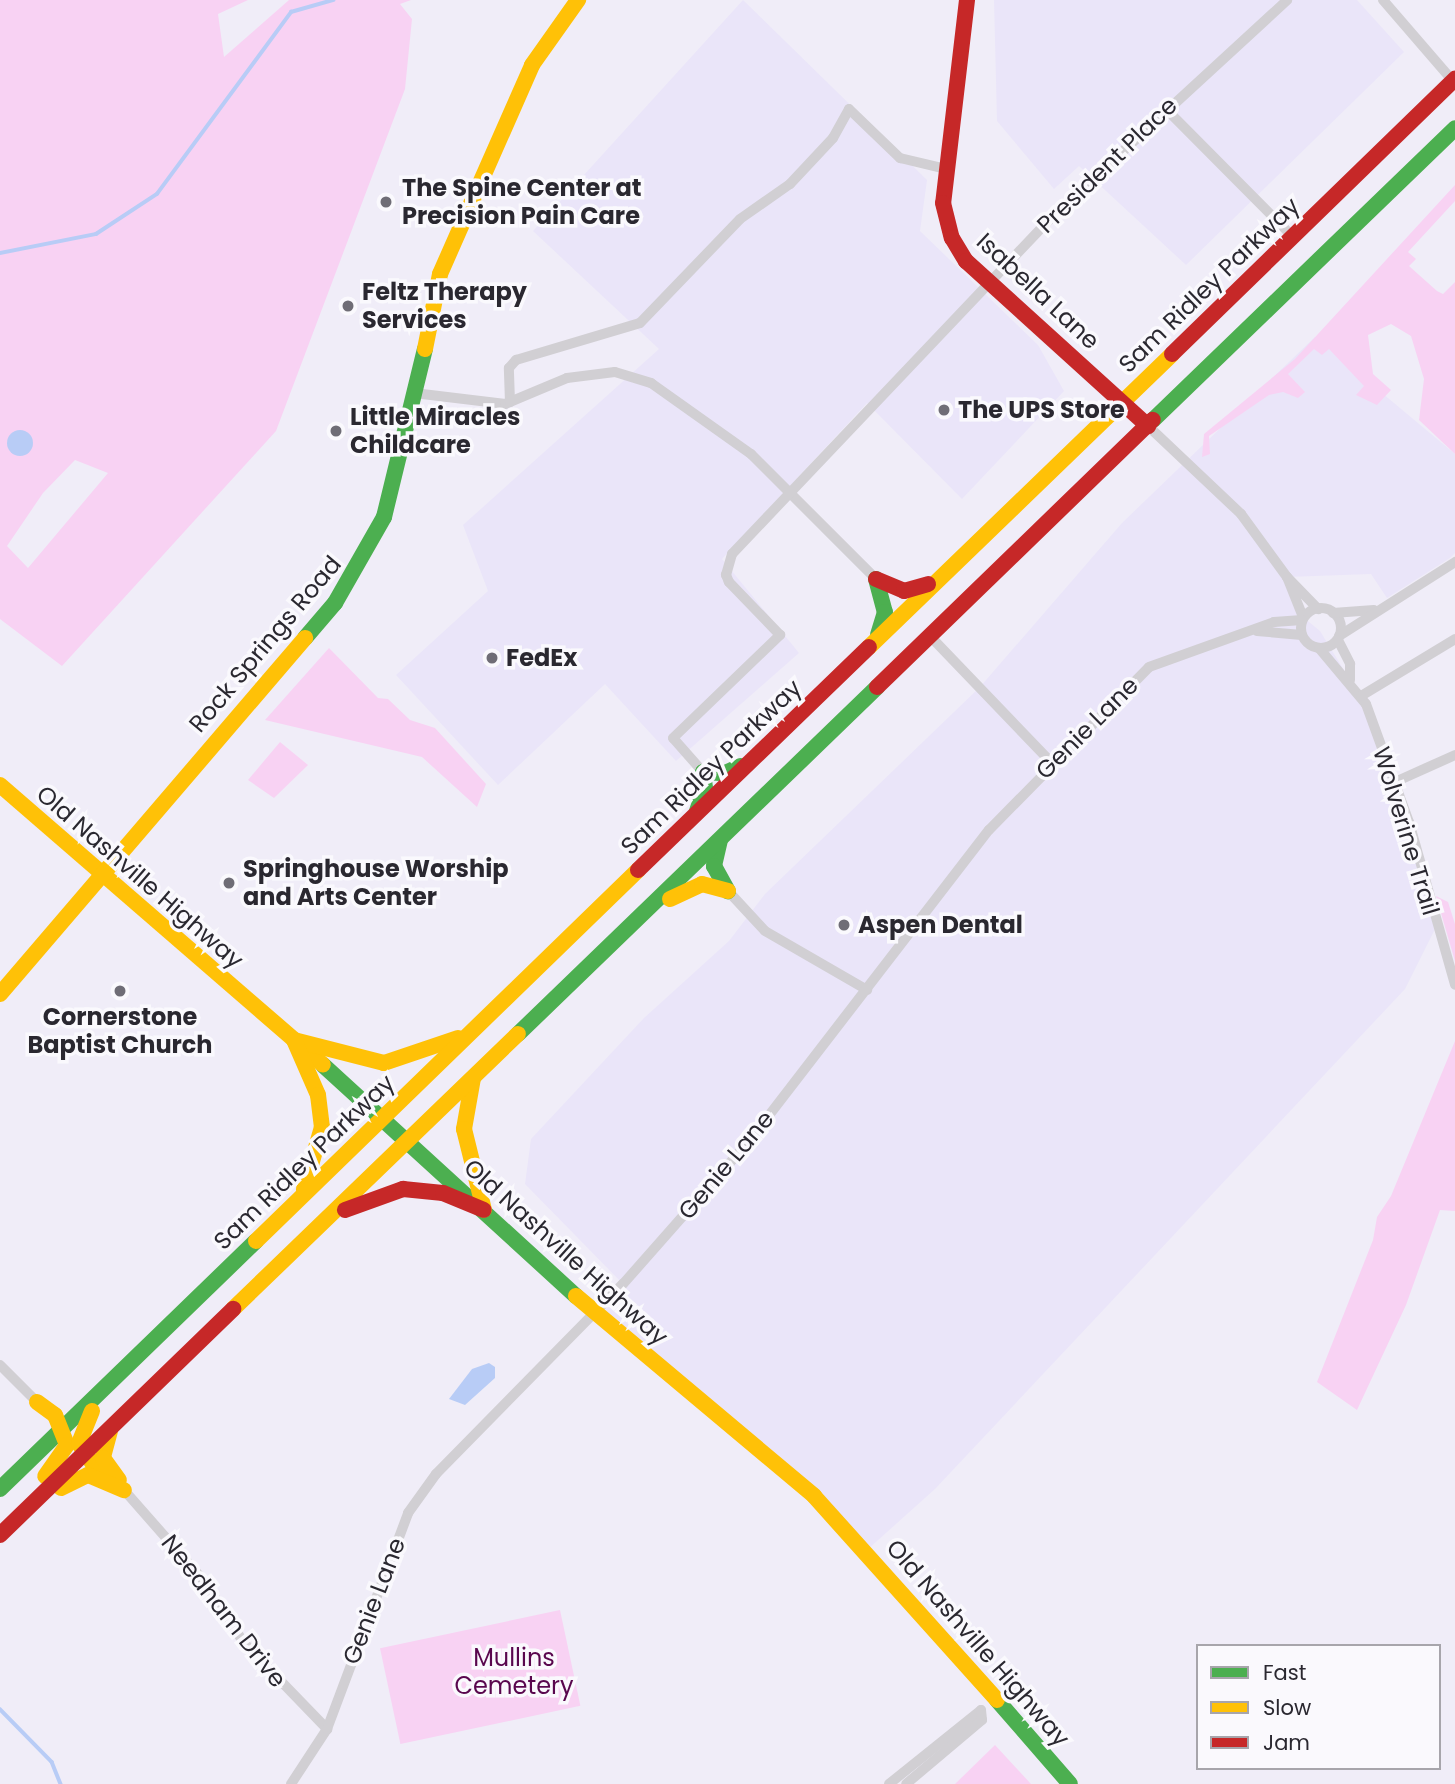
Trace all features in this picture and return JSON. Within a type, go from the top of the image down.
[{"type":"main road","name":"Rock Springs Road","points":[[0,994],[342,593],[384,517],[414,393],[429,310],[448,254],[532,65],[578,0]]},
{"type":"main road","name":"Isabella Lane","points":[[967,0],[946,169],[945,221],[966,261],[1147,426]]},
{"type":"main road","name":"Sam Ridley Parkway","points":[[0,1489],[1454,80]]},
{"type":"main road","points":[[0,1535],[1455,128]]},
{"type":"main road","points":[[876,579],[904,591],[937,579]]},
{"type":"main road","points":[[876,579],[885,612],[876,639]]},
{"type":"main road","points":[[694,817],[704,794],[703,772],[725,773],[748,763]]},
{"type":"main road","name":"Old Nashville Highway","points":[[0,785],[383,1117],[595,1313],[814,1496],[867,1550],[1070,1784]]},
{"type":"main road","points":[[720,841],[714,866],[727,891]]},
{"type":"main road","points":[[635,922],[680,891],[702,884],[727,891]]},
{"type":"main road","points":[[295,1040],[352,1059],[384,1063],[412,1058],[469,1034]]},
{"type":"main road","points":[[295,1040],[318,1095],[322,1127],[318,1154],[301,1197]]},
{"type":"main road","points":[[473,1078],[464,1129],[484,1210]]},
{"type":"main road","points":[[336,1213],[403,1189],[443,1193],[484,1210]]},
{"type":"main road","points":[[105,1481],[83,1455],[79,1436],[85,1419],[183,1322],[182,1312]]},
{"type":"main road","points":[[0,1520],[58,1464],[66,1445],[55,1415],[37,1402]]},
{"type":"main road","points":[[37,1402],[48,1421],[43,1448]]},
{"type":"main road","points":[[111,1429],[103,1458],[124,1490]]},
{"type":"main road","points":[[0,1545],[70,1479],[88,1475],[124,1490]]},
{"type":"street","name":"President Place","points":[[792,492],[989,282],[1165,108],[1287,0]]},
{"type":"street","points":[[1383,0],[1454,80]]},
{"type":"street","points":[[1165,108],[1292,236]]},
{"type":"street","points":[[510,402],[509,368],[516,360],[640,323],[740,219],[790,184],[833,138],[849,109],[900,158],[946,169]]},
{"type":"street","points":[[414,393],[468,403],[510,402],[578,377],[615,372],[651,383],[751,454],[792,492],[876,579]]},
{"type":"street","points":[[1147,426],[1241,514],[1287,577],[1318,609],[1333,613],[1377,610]]},
{"type":"street","points":[[703,772],[673,738],[780,635],[729,582],[727,563],[792,492]]},
{"type":"street","points":[[1287,577],[1303,619],[1302,635],[1319,648],[1455,562]]},
{"type":"street","points":[[1303,619],[1318,609]]},
{"type":"street","points":[[1333,613],[1338,638]]},
{"type":"street","name":"Genie Lane","points":[[291,1784],[327,1729],[408,1513],[448,1458],[595,1313],[750,1140],[989,830],[1051,762],[1157,662],[1257,631],[1274,622],[1303,619]]},
{"type":"street","name":"Genie Lane","points":[[1257,631],[1302,635]]},
{"type":"street","points":[[930,636],[1051,762]]},
{"type":"street","name":"Wolverine Trail","points":[[1338,638],[1350,663],[1350,680]]},
{"type":"street","points":[[1361,696],[1455,639]]},
{"type":"street","name":"Wolverine Trail","points":[[1319,648],[1350,680],[1361,696],[1395,782],[1455,985]]},
{"type":"street","points":[[1395,782],[1455,755]]},
{"type":"street","points":[[727,891],[765,931],[867,990]]},
{"type":"street","points":[[0,1365],[37,1402]]},
{"type":"street","name":"Needham Drive","points":[[124,1490],[205,1581],[260,1661],[327,1729]]},
{"type":"street","points":[[889,1784],[981,1710],[982,1720],[906,1784]]},
{"type":"shaded area","points":[[743,0],[927,180],[920,231],[1038,345],[1064,391],[962,499],[867,403],[722,559],[799,653],[676,761],[605,684],[498,785],[396,675],[488,591],[463,525],[659,349],[533,231]]},
{"type":"shaded area","points":[[994,0],[1357,0],[1404,52],[1186,265],[1079,166],[1054,189],[997,121]]},
{"type":"shaded area","points":[[1315,337],[1455,454],[1455,553],[1450,558],[1387,598],[1371,574],[1287,577],[1303,617],[1320,631],[1350,680],[1381,744],[1436,927],[1405,989],[935,1489],[867,1550],[595,1313],[623,1284],[525,1184],[531,1139],[644,1018],[729,941],[765,894],[980,687],[1122,523]]},
{"type":"green space","points":[[0,0],[248,0],[218,14],[224,57],[289,0],[411,0],[400,4],[412,19],[405,89],[276,431],[62,666],[0,619]],"holes":[[[75,460],[108,473],[28,568],[7,546],[43,493]]]},
{"type":"green space","points":[[1455,185],[1455,201],[1408,252],[1416,259],[1409,266],[1437,291],[1443,294],[1455,282],[1455,454],[1419,420],[1424,379],[1411,336],[1391,324],[1368,335],[1373,374],[1391,390],[1377,405],[1356,395],[1364,386],[1329,349],[1322,355],[1314,349],[1288,374],[1305,392],[1298,398],[1283,392],[1269,395],[1209,436],[1210,454],[1202,457],[1204,434],[1295,359]]},
{"type":"green space","points":[[329,648],[378,698],[388,699],[410,720],[435,728],[486,784],[477,807],[422,757],[265,720]]},
{"type":"green space","points":[[280,742],[308,765],[274,798],[248,780]]},
{"type":"green space","points":[[1436,896],[1448,902],[1455,924],[1455,961]]},
{"type":"green space","points":[[1455,1041],[1455,1211],[1440,1210],[1406,1305],[1357,1410],[1317,1382],[1373,1240],[1377,1217],[1391,1196]]},
{"type":"green space","name":"Mullins Cemetery","points":[[560,1610],[580,1706],[400,1744],[380,1648]]},
{"type":"green space","points":[[995,1745],[1031,1784],[955,1784]]},
{"type":"water","points":[[20,430],[29,434],[33,443],[29,452],[20,456],[11,452],[7,443],[11,434]]},
{"type":"water","points":[[489,1363],[495,1367],[495,1378],[465,1405],[449,1399],[472,1369]]},
{"type":"waterway","points":[[0,253],[96,234],[157,194],[291,12],[333,0]]},
{"type":"waterway","points":[[0,1709],[52,1762],[61,1784]]},
{"type":"traffic: fast","points":[[1153,420],[1455,128]]},
{"type":"traffic: fast","points":[[305,638],[335,603],[384,517],[425,349]]},
{"type":"traffic: fast","points":[[876,579],[885,612],[878,635]]},
{"type":"traffic: fast","points":[[518,1034],[877,687]]},
{"type":"traffic: fast","points":[[697,811],[705,788],[703,772],[725,773],[741,766]]},
{"type":"traffic: fast","points":[[720,840],[714,866],[728,891]]},
{"type":"traffic: fast","points":[[323,1065],[576,1296]]},
{"type":"traffic: fast","points":[[0,1489],[256,1241]]},
{"type":"traffic: fast","points":[[997,1700],[1070,1784]]},
{"type":"traffic: slow","points":[[425,349],[440,274],[532,65],[578,0]]},
{"type":"traffic: slow","points":[[869,647],[1172,354]]},
{"type":"traffic: slow","points":[[0,994],[305,638]]},
{"type":"traffic: slow","points":[[0,785],[323,1065]]},
{"type":"traffic: slow","points":[[256,1241],[638,870]]},
{"type":"traffic: slow","points":[[670,899],[702,884],[728,891]]},
{"type":"traffic: slow","points":[[233,1309],[518,1034]]},
{"type":"traffic: slow","points":[[294,1040],[384,1063],[458,1038]]},
{"type":"traffic: slow","points":[[294,1040],[318,1095],[322,1127],[304,1189]]},
{"type":"traffic: slow","points":[[473,1078],[464,1129],[484,1210]]},
{"type":"traffic: slow","points":[[576,1296],[814,1496],[997,1700]]},
{"type":"traffic: slow","points":[[37,1402],[55,1415],[67,1445],[45,1476]]},
{"type":"traffic: slow","points":[[92,1411],[79,1444],[105,1481]]},
{"type":"traffic: slow","points":[[110,1431],[103,1458],[119,1480]]},
{"type":"traffic: slow","points":[[61,1488],[88,1475],[124,1490]]},
{"type":"traffic: jam","points":[[967,0],[943,203],[952,238],[966,261],[1148,426]]},
{"type":"traffic: jam","points":[[1172,354],[1455,79]]},
{"type":"traffic: jam","points":[[877,687],[1153,420]]},
{"type":"traffic: jam","points":[[876,579],[904,591],[928,584]]},
{"type":"traffic: jam","points":[[638,870],[869,647]]},
{"type":"traffic: jam","points":[[345,1210],[403,1189],[443,1193],[484,1210]]},
{"type":"traffic: jam","points":[[0,1535],[233,1309]]},
{"type":"place","name":"The Spine Center at Precision Pain Care","points":[[386,202]]},
{"type":"place","name":"Feltz Therapy Services","points":[[348,306]]},
{"type":"place","name":"The UPS Store","points":[[944,410]]},
{"type":"place","name":"Little Miracles Childcare","points":[[336,431]]},
{"type":"place","name":"FedEx","points":[[492,658]]},
{"type":"place","name":"Springhouse Worship and Arts Center","points":[[229,883]]},
{"type":"place","name":"Aspen Dental","points":[[844,925]]},
{"type":"place","name":"Cornerstone Baptist Church","points":[[120,991]]}]
